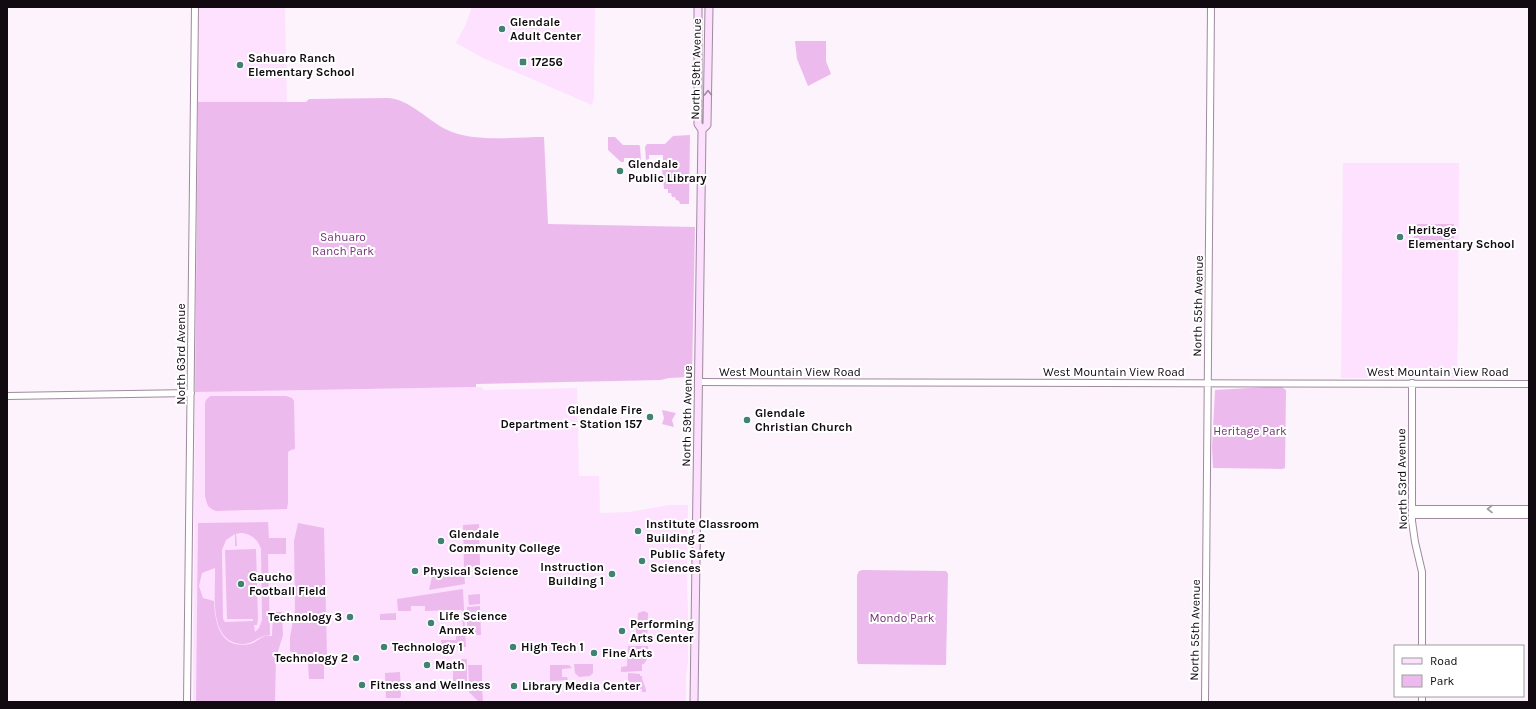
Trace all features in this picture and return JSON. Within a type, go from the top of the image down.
[{"type":"main road","name":"North 59th Avenue","points":[[694,702],[702,130],[698,124],[698,7]]},
{"type":"main road","name":"North 59th Avenue","points":[[702,130],[707,125],[709,7]]},
{"type":"street","name":"North 63rd Avenue","points":[[188,702],[195,7]]},
{"type":"street","name":"North 55th Avenue","points":[[1205,702],[1211,7]]},
{"type":"street","name":"West Mountain View Road","points":[[699,382],[1529,384]]},
{"type":"street","name":"North 53rd Avenue","points":[[1412,383],[1412,512],[1414,537],[1422,572],[1422,645]]},
{"type":"street","points":[[7,396],[191,393]]},
{"type":"street","points":[[1412,512],[1529,509]]},
{"type":"street","points":[[1412,512],[1529,515]]},
{"type":"shaded area","name":"Sahuaro Ranch Elementary School","points":[[195,7],[285,7],[287,102],[194,102]]},
{"type":"shaded area","points":[[472,7],[595,7],[594,96],[592,105],[483,58],[456,43],[465,26]]},
{"type":"shaded area","name":"Heritage Elementary School","points":[[1343,163],[1459,163],[1458,329],[1457,375],[1455,378],[1341,378]]},
{"type":"shaded area","name":"Glendale Community College","points":[[481,387],[484,390],[577,388],[579,476],[599,476],[600,513],[630,512],[669,505],[688,505],[688,661],[686,676],[686,702],[193,702],[195,392]]},
{"type":"green space","points":[[795,41],[826,41],[826,61],[831,74],[808,86],[797,59]]},
{"type":"green space","name":"Sahuaro Ranch Park","points":[[387,98],[404,102],[444,128],[463,135],[485,138],[544,137],[548,224],[695,227],[692,377],[669,378],[661,380],[476,384],[476,387],[195,392],[198,102],[306,102],[309,99]]},
{"type":"green space","points":[[690,135],[689,204],[680,204],[675,197],[672,197],[671,193],[668,193],[668,189],[664,189],[662,169],[674,169],[674,167],[667,167],[663,163],[663,155],[649,155],[649,159],[646,160],[645,147],[647,144],[665,144],[673,136]]},
{"type":"green space","points":[[608,137],[615,137],[623,145],[639,145],[641,160],[635,161],[631,158],[624,158],[624,162],[621,162],[608,150]]},
{"type":"green space","points":[[1414,224],[1454,224],[1454,242],[1414,241]]},
{"type":"green space","name":"Heritage Park","points":[[1282,387],[1286,390],[1285,468],[1213,468],[1212,447],[1215,390]]},
{"type":"green space","points":[[210,396],[286,396],[292,398],[294,401],[295,449],[288,452],[287,509],[216,511],[211,509],[208,505],[205,496],[205,403]]},
{"type":"green space","points":[[662,410],[676,413],[672,420],[674,427],[662,424],[664,418]]},
{"type":"green space","points":[[268,522],[269,538],[286,538],[286,554],[268,554],[270,635],[263,636],[244,644],[232,642],[224,636],[216,615],[215,568],[202,573],[199,586],[203,598],[214,601],[216,618],[221,633],[226,639],[232,643],[240,645],[250,644],[264,636],[272,636],[273,612],[282,612],[283,635],[276,658],[275,702],[196,702],[198,523]],"holes":[[[244,533],[250,535],[256,540],[261,549],[262,620],[259,628],[255,632],[254,625],[257,625],[258,619],[256,549],[225,550],[227,619],[253,619],[253,621],[225,622],[223,619],[222,550],[226,540],[235,534],[235,546],[237,546],[236,534]]]},
{"type":"green space","points":[[298,523],[324,528],[327,655],[295,655],[290,651],[290,637],[295,610],[294,541]]},
{"type":"green space","points":[[479,524],[480,566],[464,567],[463,525]]},
{"type":"green space","name":"Mondo Park","points":[[859,571],[946,571],[948,574],[946,665],[858,664],[857,575]]},
{"type":"green space","points":[[433,572],[459,574],[460,572],[464,572],[465,584],[429,590]]},
{"type":"green space","points":[[463,589],[465,629],[463,629],[462,610],[425,611],[425,606],[411,606],[411,611],[398,611],[397,599]]},
{"type":"green space","points":[[480,594],[480,604],[469,605],[468,595]]},
{"type":"green space","points":[[480,606],[481,635],[467,635],[467,607]]},
{"type":"green space","points":[[644,611],[648,613],[647,643],[636,643],[638,613]]},
{"type":"green space","points":[[396,613],[396,620],[380,620],[380,614]]},
{"type":"green space","points":[[456,631],[465,631],[466,647],[441,648],[441,640],[456,640]]},
{"type":"green space","points":[[628,646],[648,646],[648,658],[644,664],[642,664],[642,671],[621,672],[621,667],[627,666]]},
{"type":"green space","points":[[459,659],[467,659],[467,684],[453,684],[453,671],[459,670]]},
{"type":"green space","points":[[308,663],[324,663],[324,679],[309,679]]},
{"type":"green space","points":[[574,664],[593,664],[593,673],[590,676],[579,677],[575,673]]},
{"type":"green space","points":[[468,665],[482,665],[482,684],[469,684]]},
{"type":"green space","points":[[550,665],[569,665],[572,668],[562,669],[562,677],[567,677],[568,680],[550,681]]},
{"type":"green space","points":[[400,672],[400,698],[386,698],[385,673]]},
{"type":"green space","points":[[628,673],[640,674],[640,676],[642,676],[646,692],[642,692],[639,683],[628,683]]},
{"type":"green space","points":[[469,686],[482,686],[483,702],[479,702],[469,692]]},
{"type":"place","name":"Glendale Adult Center","points":[[502,29]]},
{"type":"place","name":"17256","points":[[523,62]]},
{"type":"place","name":"Sahuaro Ranch Elementary School","points":[[240,65]]},
{"type":"place","name":"Glendale Public Library","points":[[620,171]]},
{"type":"place","name":"Heritage Elementary School","points":[[1400,237]]},
{"type":"place","name":"Glendale Fire Department - Station 157","points":[[650,417]]},
{"type":"place","name":"Glendale Christian Church","points":[[747,420]]},
{"type":"place","name":"Institute Classroom Building 2","points":[[638,531]]},
{"type":"place","name":"Glendale Community College","points":[[441,541]]},
{"type":"place","name":"Public Safety Sciences","points":[[642,561]]},
{"type":"place","name":"Physical Science","points":[[415,571]]},
{"type":"place","name":"Instruction Building 1","points":[[612,574]]},
{"type":"place","name":"Gaucho Football Field","points":[[241,584]]},
{"type":"place","name":"Technology 3","points":[[350,617]]},
{"type":"place","name":"Life Science Annex","points":[[431,623]]},
{"type":"place","name":"Performing Arts Center","points":[[622,631]]},
{"type":"place","name":"Technology 1","points":[[384,647]]},
{"type":"place","name":"High Tech 1","points":[[513,647]]},
{"type":"place","name":"Fine Arts","points":[[594,653]]},
{"type":"place","name":"Technology 2","points":[[356,658]]},
{"type":"place","name":"Math","points":[[427,665]]},
{"type":"place","name":"Fitness and Wellness","points":[[362,685]]},
{"type":"place","name":"Library Media Center","points":[[514,686]]}]
